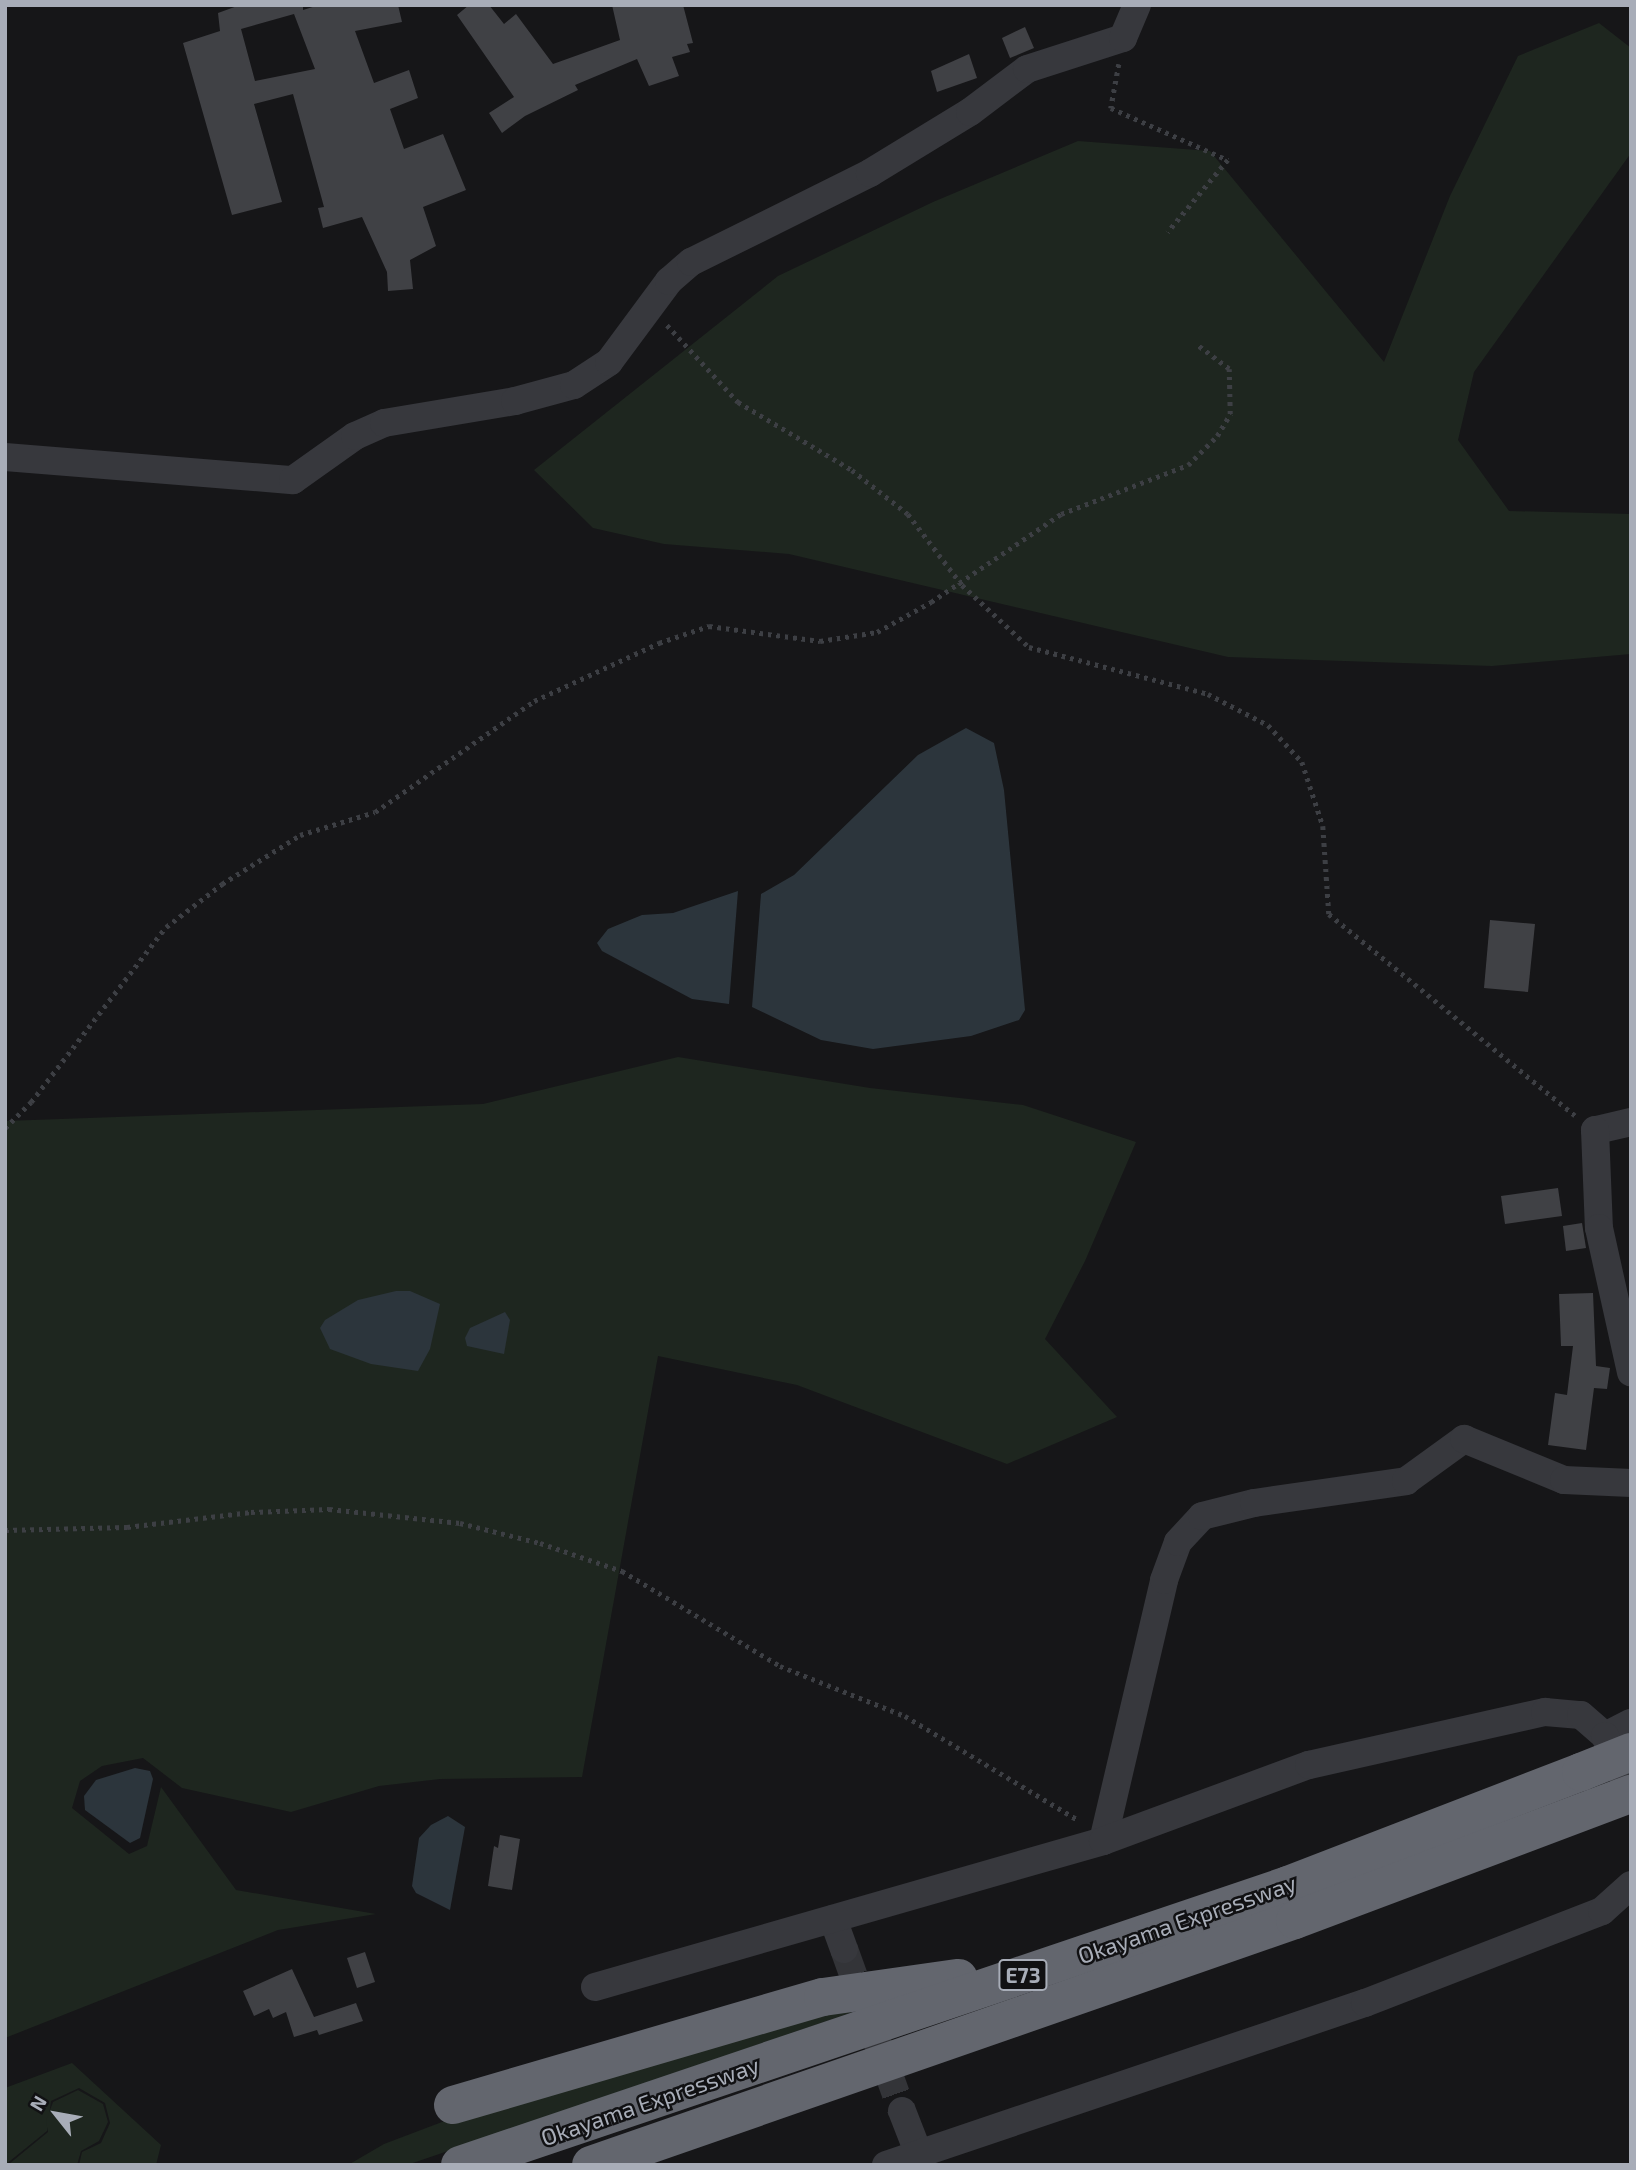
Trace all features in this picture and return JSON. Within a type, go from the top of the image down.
[{"type":"highway","name":"Okayama Expressway","points":[[460,2165],[1288,1885],[1581,1772],[1618,1744]]},
{"type":"highway","name":"Okayama Expressway","points":[[591,2165],[1282,1925],[1631,1794]]},
{"type":"highway","points":[[453,2105],[823,1997],[1050,1966]]},
{"type":"highway","points":[[620,2165],[773,2101]]},
{"type":"street","points":[[5,457],[19,454],[117,469],[293,480],[355,436],[384,423],[515,401],[574,384],[609,362],[669,281],[691,262],[870,173],[970,112],[1027,69],[1123,38],[1137,5]]},
{"type":"street","points":[[1631,1122],[1595,1130],[1599,1228],[1631,1372]]},
{"type":"street","points":[[1103,1841],[1164,1580],[1178,1542],[1202,1516],[1254,1503],[1406,1480],[1464,1439],[1564,1480],[1631,1482]]},
{"type":"street","points":[[595,1987],[1103,1841],[1309,1765],[1545,1712],[1581,1715],[1618,1744],[1631,1794]]},
{"type":"street","points":[[1618,1744],[1631,1723]]},
{"type":"street","points":[[886,2165],[918,2151],[1365,2003],[1602,1911],[1631,1885]]},
{"type":"street","points":[[832,1919],[844,1948]]},
{"type":"street","points":[[902,2111],[918,2151]]},
{"type":"path","points":[[1123,38],[1111,108],[1228,160],[1168,232]]},
{"type":"path","points":[[651,306],[738,402],[852,470],[908,514],[960,582],[994,618],[1029,647],[1208,694],[1268,725],[1302,762],[1323,826],[1329,914],[1595,1130]]},
{"type":"path","points":[[5,1128],[31,1102],[166,927],[222,884],[300,835],[374,812],[534,701],[659,642],[709,626],[821,641],[877,632],[960,582],[1061,514],[1188,465],[1216,436],[1230,414],[1229,369],[1199,346]]},
{"type":"path","points":[[5,1530],[127,1527],[251,1512],[329,1509],[460,1523],[540,1543],[622,1570],[780,1665],[905,1716],[1091,1828],[1103,1841]]},
{"type":"shaded area","points":[[1599,23],[1631,48],[1631,153],[1474,372],[1458,440],[1509,511],[1631,514],[1631,654],[1492,666],[1228,657],[789,554],[664,544],[593,528],[534,470],[778,276],[933,202],[1078,141],[1210,151],[1384,362],[1450,196],[1518,56]]},
{"type":"shaded area","points":[[966,728],[994,743],[1004,790],[1025,1010],[1019,1020],[971,1036],[873,1049],[821,1040],[752,1007],[761,894],[794,875],[918,755]]},
{"type":"shaded area","points":[[738,891],[729,1004],[692,999],[602,951],[597,943],[608,929],[642,915],[673,913]]},
{"type":"shaded area","points":[[678,1057],[870,1088],[1023,1105],[1136,1142],[1085,1261],[1045,1339],[1117,1417],[1007,1464],[797,1385],[658,1356],[582,1777],[440,1779],[379,1786],[291,1812],[182,1788],[143,1758],[102,1766],[80,1781],[72,1808],[129,1854],[147,1846],[161,1787],[236,1890],[376,1914],[278,1930],[5,2038],[5,1121],[483,1104]]},
{"type":"shaded area","points":[[396,1291],[410,1291],[440,1304],[430,1349],[418,1371],[371,1364],[330,1349],[320,1328],[325,1320],[358,1300]]},
{"type":"shaded area","points":[[505,1312],[510,1320],[504,1354],[467,1346],[465,1338],[470,1328]]},
{"type":"shaded area","points":[[135,1768],[150,1771],[153,1779],[140,1838],[130,1843],[85,1810],[84,1796],[96,1780]]},
{"type":"shaded area","points":[[448,1816],[465,1827],[450,1910],[416,1893],[412,1886],[419,1838],[431,1825]]},
{"type":"shaded area","points":[[885,2001],[407,2165],[348,2165],[384,2144],[442,2122],[637,2061]]},
{"type":"shaded area","points":[[72,2063],[161,2145],[156,2165],[79,2165],[82,2152],[101,2143],[110,2123],[105,2103],[79,2088],[51,2101],[47,2131],[5,2165],[5,2088]]},
{"type":"shaded area","points":[[78,2090],[103,2104],[108,2122],[99,2141],[81,2151],[77,2165],[9,2164],[48,2132],[46,2121],[53,2102]]},
{"type":"building","points":[[240,5],[303,5],[303,10],[319,5],[398,5],[402,22],[355,31],[374,83],[409,70],[418,98],[390,109],[404,149],[443,134],[466,190],[423,207],[436,246],[410,260],[413,289],[388,291],[387,272],[362,217],[323,228],[318,208],[324,207],[293,94],[254,104],[282,202],[232,215],[183,43],[220,31],[218,13]],"holes":[[[294,14],[315,69],[255,81],[241,29]]]},
{"type":"building","points":[[469,5],[489,5],[504,24],[516,14],[553,64],[620,40],[612,5],[683,5],[693,43],[687,44],[690,52],[672,57],[679,76],[649,86],[637,59],[575,85],[578,90],[525,116],[502,133],[489,113],[514,97],[457,15]]},
{"type":"building","points":[[1025,27],[1034,48],[1010,58],[1002,38]]},
{"type":"building","points":[[969,54],[977,78],[937,92],[931,71]]},
{"type":"building","points":[[1490,920],[1535,924],[1528,992],[1484,988]]},
{"type":"building","points":[[1558,1188],[1562,1216],[1505,1224],[1501,1196]]},
{"type":"building","points":[[1582,1223],[1586,1248],[1566,1251],[1563,1226]]},
{"type":"building","points":[[1593,1293],[1596,1366],[1610,1368],[1607,1389],[1594,1388],[1586,1450],[1548,1445],[1555,1393],[1567,1395],[1573,1346],[1561,1346],[1559,1294]]},
{"type":"building","points":[[500,1835],[520,1839],[512,1890],[488,1886],[494,1846],[498,1848]]},
{"type":"building","points":[[365,1952],[375,1982],[357,1988],[347,1958]]},
{"type":"building","points":[[292,1969],[314,2017],[356,2003],[363,2021],[319,2035],[317,2030],[294,2037],[286,2012],[273,2018],[269,2009],[254,2016],[243,1991]]},
{"type":"tunnel","points":[[844,1949],[902,2111]]}]
